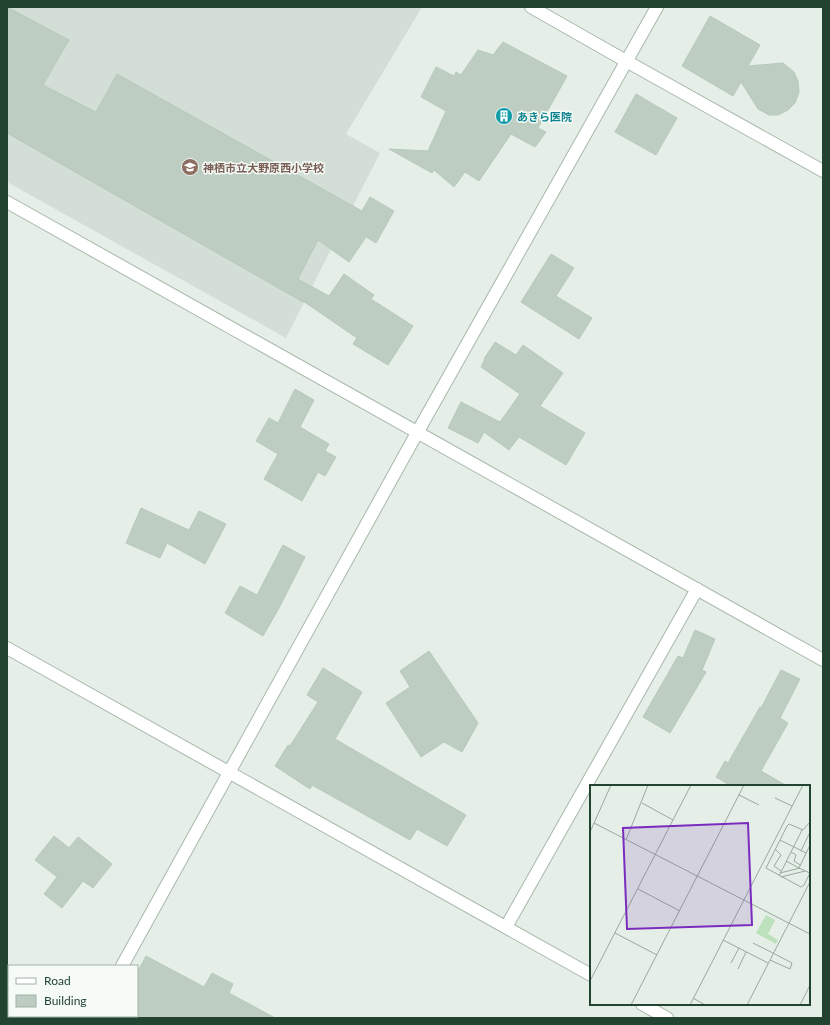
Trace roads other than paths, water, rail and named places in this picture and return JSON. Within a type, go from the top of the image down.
[{"type":"street","points":[[531,7],[823,171]]},
{"type":"street","points":[[123,965],[657,7]]},
{"type":"street","points":[[7,202],[823,660]]},
{"type":"street","points":[[506,927],[697,589]]},
{"type":"street","points":[[7,648],[590,974]]},
{"type":"street","points":[[644,1005],[667,1018]]},
{"type":"place","name":"あきら医院","points":[[504,116]]},
{"type":"place","name":"神栖市立大野原西小学校","points":[[190,167]]}]
